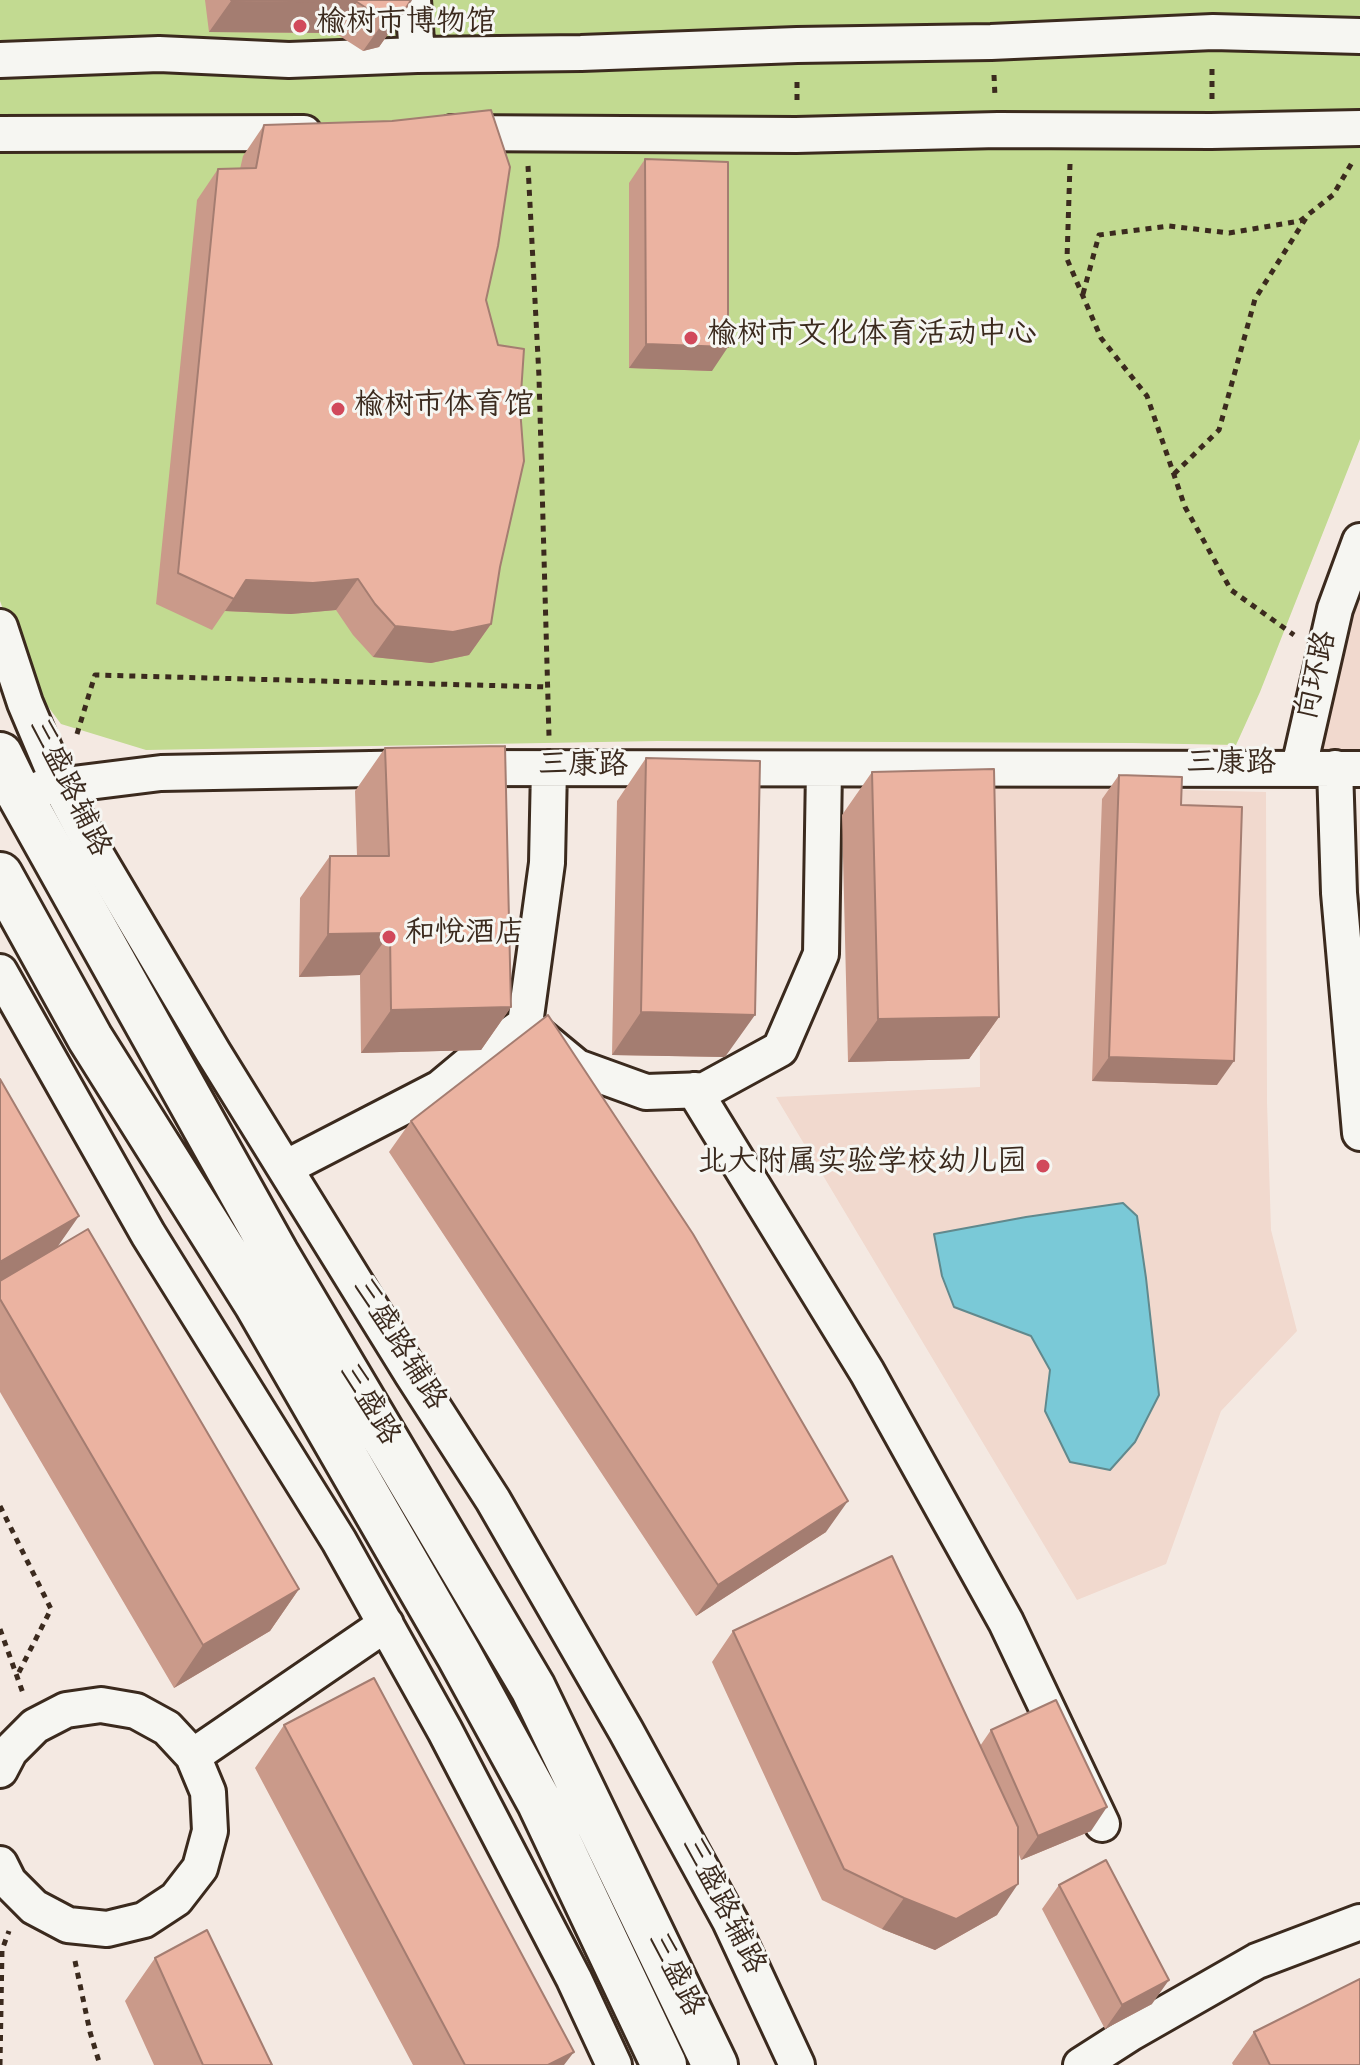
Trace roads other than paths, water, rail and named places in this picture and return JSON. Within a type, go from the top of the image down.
[{"type":"main road","name":"三盛路","points":[[6,781],[276,1254],[533,1688],[715,2065]]},
{"type":"main road","points":[[0,875],[90,1038],[257,1304],[459,1655],[540,1803],[664,2065]]},
{"type":"street","points":[[413,0],[417,55]]},
{"type":"street","points":[[0,60],[159,54],[289,60],[991,42],[1213,32],[1360,36]]},
{"type":"street","points":[[419,133],[796,135],[998,130],[1360,128]]},
{"type":"street","points":[[0,134],[327,133]]},
{"type":"street","name":"向环路","points":[[1299,767],[1335,609],[1360,541]]},
{"type":"street","name":"三盛路辅路","points":[[0,627],[25,703],[60,786],[98,858],[205,1039],[493,1500],[626,1731],[730,1921],[797,2065]]},
{"type":"street","name":"三康路","points":[[6,781],[60,786],[161,773],[423,768],[1348,768]]},
{"type":"street","points":[[285,1168],[440,1088],[525,1024],[547,863],[549,768]]},
{"type":"street","points":[[1348,768],[1339,893],[1360,1133]]},
{"type":"street","points":[[525,1024],[577,1067],[646,1092],[705,1090],[780,1049],[821,954],[824,769]]},
{"type":"street","points":[[0,972],[148,1234],[339,1541],[386,1624],[574,1979],[614,2065]]},
{"type":"street","points":[[694,1090],[867,1372],[1006,1622],[1102,1824]]},
{"type":"street","points":[[193,1756],[386,1624]]},
{"type":"street","points":[[0,1770],[10,1751],[35,1726],[66,1710],[101,1705],[136,1711],[167,1728],[193,1756],[208,1792],[210,1831],[200,1868],[176,1899],[144,1920],[107,1929],[68,1925],[34,1907],[9,1882],[0,1864]]},
{"type":"street","points":[[1081,2065],[1257,1961],[1360,1922]]},
{"type":"water","points":[[1123,1203],[1137,1216],[1159,1395],[1135,1442],[1110,1470],[1070,1462],[1045,1411],[1050,1370],[1031,1336],[954,1307],[942,1276],[934,1234]]},
{"type":"place","name":"榆树市博物馆","points":[[300,26]]},
{"type":"place","name":"榆树市文化体育活动中心","points":[[691,338]]},
{"type":"place","name":"榆树市体育馆","points":[[338,409]]},
{"type":"place","name":"和悦酒店","points":[[389,937]]},
{"type":"place","name":"北大附属实验学校幼儿园","points":[[1043,1166]]}]
